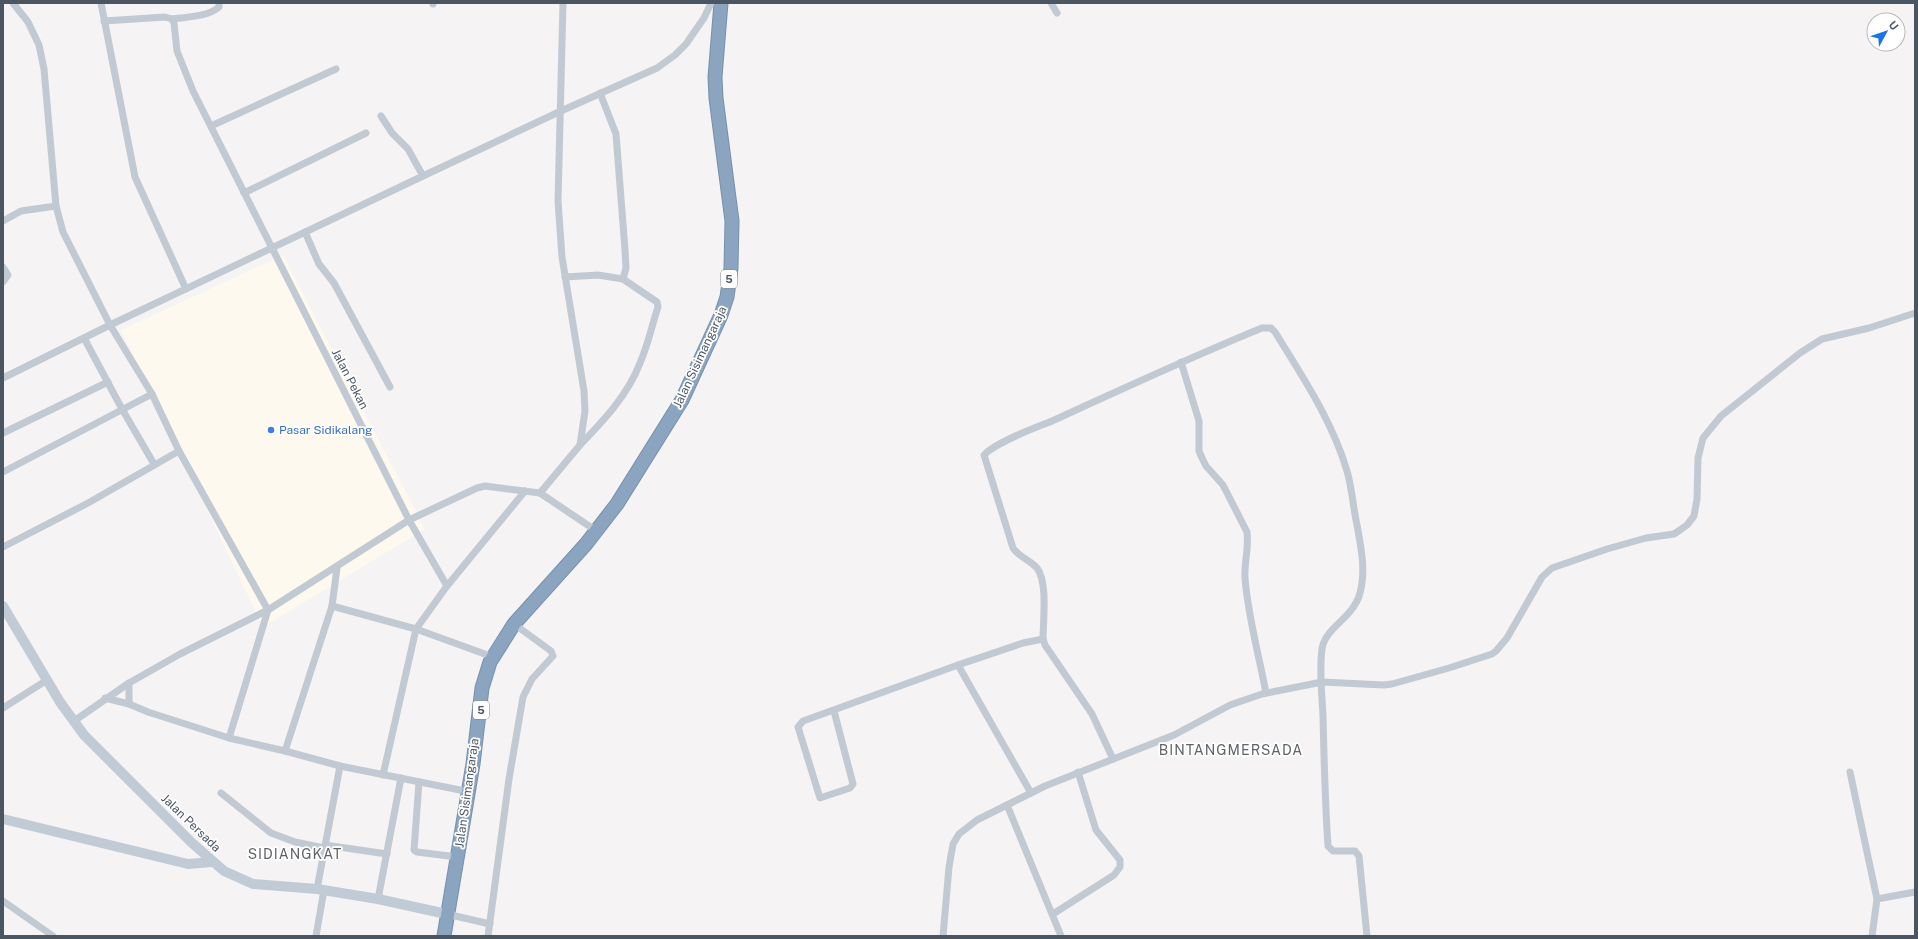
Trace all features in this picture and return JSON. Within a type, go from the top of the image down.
[{"type":"highway","name":"Jalan Sisimangaraja","points":[[444,936],[450,915],[470,792],[482,688],[487,669],[493,657],[515,625],[579,553],[617,504],[682,400],[713,335],[727,297],[731,268],[732,220],[716,98],[715,77],[721,3]]},
{"type":"highway","name":"Jalan Sisimangaraja","points":[[448,936],[457,857],[476,764],[477,735],[486,676],[515,625]]},
{"type":"street","points":[[13,3],[28,22],[39,45],[44,69],[56,206],[59,222],[66,239],[110,325],[152,394],[179,451],[268,610],[229,738]]},
{"type":"street","points":[[101,3],[135,177],[186,289]]},
{"type":"street","points":[[104,21],[165,17],[172,19],[198,16],[215,10],[219,3]]},
{"type":"street","points":[[563,3],[558,201],[566,277],[584,391],[585,411],[580,445]]},
{"type":"street","points":[[3,378],[110,325],[423,176],[657,68],[676,55],[686,44],[704,18],[711,3]]},
{"type":"street","points":[[1051,3],[1057,13]]},
{"type":"street","name":"Jalan Pekan","points":[[172,19],[180,58],[193,91],[410,520],[447,586]]},
{"type":"street","points":[[211,126],[336,69]]},
{"type":"street","points":[[600,94],[616,134],[626,268],[623,279]]},
{"type":"street","points":[[382,116],[392,133],[408,149],[423,176]]},
{"type":"street","points":[[244,193],[366,133]]},
{"type":"street","points":[[3,220],[21,211],[56,206]]},
{"type":"street","points":[[305,232],[319,264],[334,283],[390,387]]},
{"type":"street","points":[[3,267],[8,274],[3,282]]},
{"type":"street","points":[[540,493],[622,397],[640,364],[658,307],[657,302],[623,279],[598,275],[566,277]]},
{"type":"street","points":[[943,936],[949,867],[955,840],[959,834],[977,820],[1078,772],[1174,735],[1230,705],[1266,693],[1322,682],[1388,685],[1492,654],[1507,638],[1542,577],[1552,568],[1635,541],[1674,534],[1692,520],[1695,510],[1698,458],[1703,438],[1721,416],[1811,345],[1822,339],[1869,328],[1915,313]]},
{"type":"street","points":[[1113,759],[1092,714],[1050,653],[1043,640],[1044,599],[1042,576],[1036,566],[1016,553],[1013,548],[984,455],[990,450],[1026,432],[1181,362],[1262,328],[1271,328],[1275,332],[1316,398],[1332,429],[1347,471],[1362,555],[1360,593],[1356,603],[1346,618],[1328,633],[1323,640],[1321,651],[1328,846],[1333,851],[1355,851],[1359,856],[1366,936]]},
{"type":"street","points":[[84,338],[122,409],[154,464]]},
{"type":"street","points":[[1181,362],[1199,421],[1199,451],[1206,466],[1223,485],[1247,532],[1248,541],[1245,565],[1246,589],[1266,693]]},
{"type":"street","points":[[3,433],[108,382]]},
{"type":"street","points":[[3,472],[152,394]]},
{"type":"street","points":[[3,547],[88,503],[179,451]]},
{"type":"street","points":[[74,721],[105,698],[129,683],[180,654],[268,610],[337,568],[410,520],[477,488],[485,486],[540,493],[599,529]]},
{"type":"street","points":[[383,775],[416,629],[447,586],[525,491]]},
{"type":"street","points":[[285,751],[332,606],[337,568]]},
{"type":"street","name":"Jalan Persada","points":[[3,606],[47,680],[84,735],[191,842],[224,871],[253,884],[320,889],[378,899],[450,915]]},
{"type":"street","points":[[332,606],[416,629],[493,657]]},
{"type":"street","points":[[488,936],[509,779],[523,697],[532,679],[553,656],[551,651],[515,625]]},
{"type":"street","points":[[834,711],[853,784],[850,788],[820,798],[798,728],[804,721],[958,665],[1024,643],[1043,640]]},
{"type":"street","points":[[958,665],[1032,793]]},
{"type":"street","points":[[3,708],[47,680]]},
{"type":"street","points":[[129,683],[129,704]]},
{"type":"street","points":[[105,698],[129,704],[148,712],[229,738],[340,766],[470,792]]},
{"type":"street","points":[[316,936],[324,846],[340,766]]},
{"type":"street","points":[[1052,914],[1114,875],[1120,867],[1120,860],[1096,830],[1078,772]]},
{"type":"street","points":[[1850,772],[1877,899],[1872,936]]},
{"type":"street","points":[[378,899],[401,778]]},
{"type":"street","points":[[419,782],[414,850],[417,852],[457,857]]},
{"type":"street","points":[[220,793],[271,833],[295,842],[387,854]]},
{"type":"street","points":[[1007,805],[1061,936]]},
{"type":"street","points":[[3,819],[188,864],[212,862]]},
{"type":"street","points":[[188,864],[194,852],[191,842]]},
{"type":"street","points":[[1877,899],[1915,892]]},
{"type":"street","points":[[3,901],[53,936]]},
{"type":"street","points":[[450,915],[490,924]]},
{"type":"shaded area","name":"Pasar Sidikalang","points":[[283,255],[425,529],[263,627],[121,330]]},
{"type":"place","name":"Pasar Sidikalang","points":[[271,430]]},
{"type":"district","name":"BINTANGMERSADA","points":[[1231,750]]},
{"type":"district","name":"SIDIANGKAT","points":[[295,854]]}]
